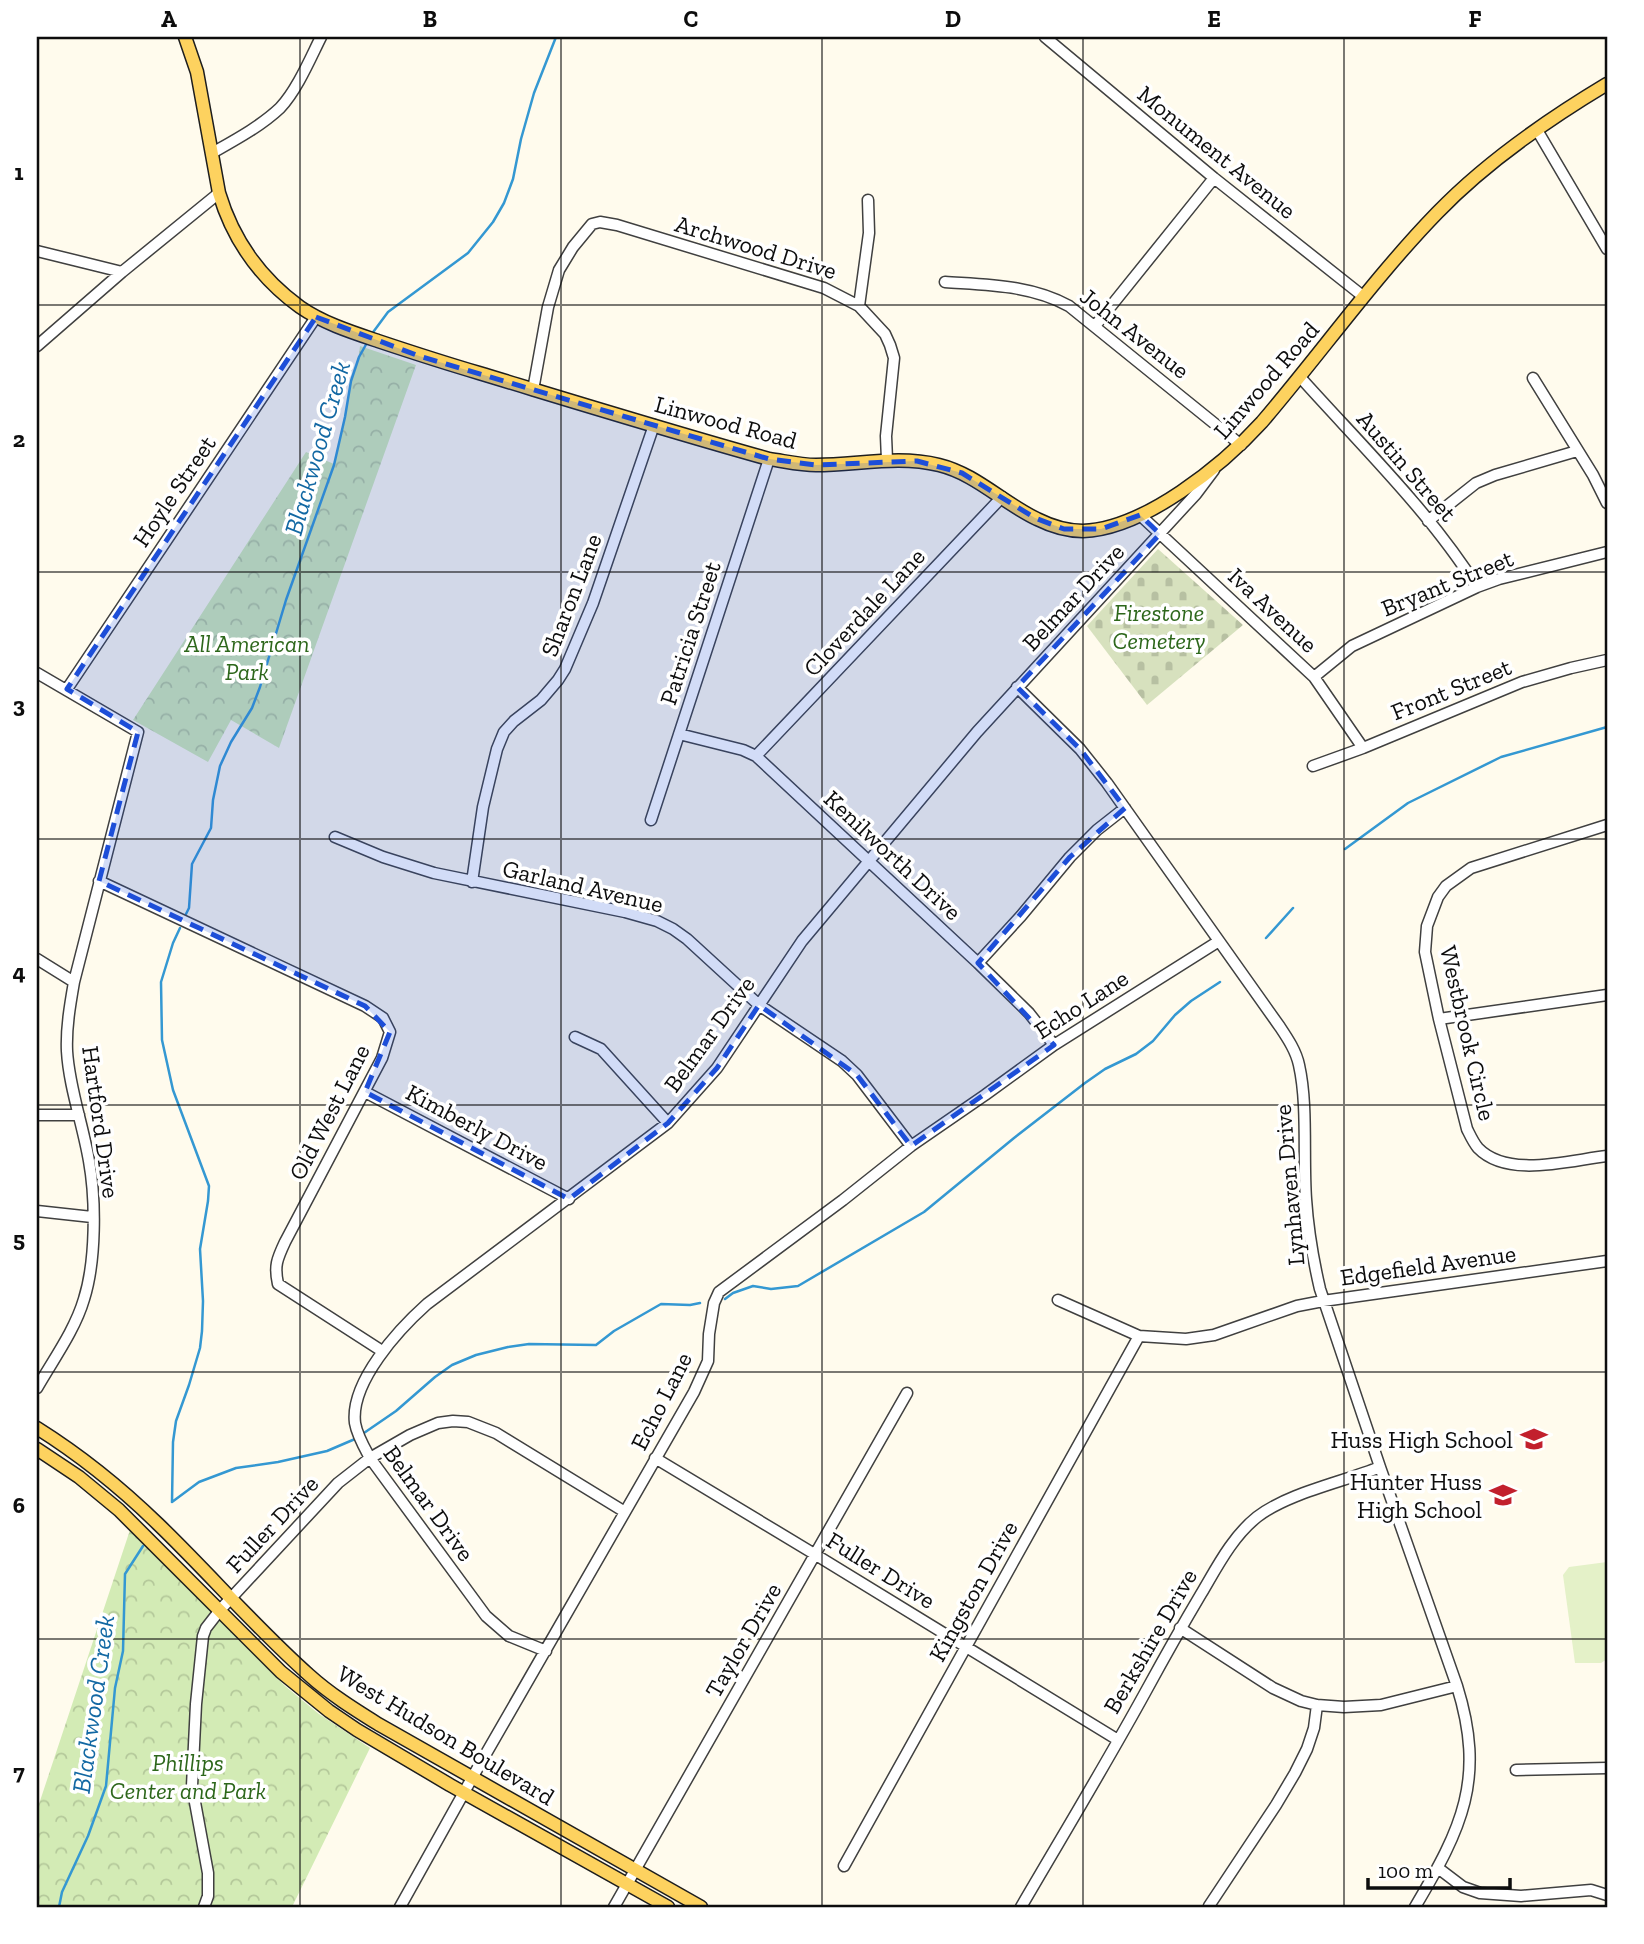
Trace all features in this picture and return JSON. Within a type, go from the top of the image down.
[{"type":"main road","name":"Linwood Road","points":[[185,37],[197,72],[219,193],[235,236],[256,266],[282,292],[316,317],[397,347],[533,390],[769,459],[816,465],[887,460],[917,461],[942,466],[962,473],[1034,518],[1064,529],[1082,531],[1101,528],[1140,515],[1171,498],[1218,465],[1241,445],[1439,211],[1503,155],[1607,84]]},
{"type":"main road","name":"West Hudson Boulevard","points":[[37,1428],[125,1493],[157,1522],[287,1655],[338,1699],[701,1907]]},
{"type":"main road","name":"West Hudson Boulevard","points":[[37,1449],[79,1477],[119,1510],[281,1672],[329,1711],[465,1793],[668,1907]]},
{"type":"street","points":[[212,153],[281,107],[321,37]]},
{"type":"street","name":"Monument Avenue","points":[[1045,37],[1214,178],[1364,297]]},
{"type":"street","points":[[1537,130],[1607,249]]},
{"type":"street","points":[[1096,326],[1214,178]]},
{"type":"street","points":[[37,346],[219,193]]},
{"type":"street","points":[[859,306],[869,233],[868,200]]},
{"type":"street","name":"Archwood Drive","points":[[533,390],[548,307],[559,270],[592,224],[600,222],[617,225],[824,288],[859,306],[885,334],[894,358],[887,460]]},
{"type":"street","points":[[37,251],[122,272]]},
{"type":"street","name":"John Avenue","points":[[946,282],[1041,293],[1069,306],[1241,445]]},
{"type":"street","name":"Hoyle Street","points":[[67,689],[316,317]]},
{"type":"street","name":"Austin Street","points":[[1300,377],[1457,555],[1478,587]]},
{"type":"street","points":[[1533,378],[1597,481],[1607,503]]},
{"type":"street","name":"Sharon Lane","points":[[472,882],[483,807],[497,749],[504,732],[541,700],[565,669],[593,603],[654,425]]},
{"type":"street","points":[[1428,521],[1476,483],[1577,451]]},
{"type":"street","name":"Patricia Street","points":[[651,820],[769,459]]},
{"type":"street","name":"Belmar Drive","points":[[546,1651],[509,1636],[486,1616],[361,1442],[355,1422],[356,1406],[362,1387],[382,1351],[427,1304],[668,1123],[717,1068],[802,941],[977,732],[1160,534],[1218,465]]},
{"type":"street","name":"Cloverdale Lane","points":[[756,756],[1002,497]]},
{"type":"street","name":"Iva Avenue","points":[[1140,515],[1314,677],[1363,748]]},
{"type":"street","name":"Bryant Street","points":[[1314,677],[1352,646],[1478,587],[1499,579],[1607,552]]},
{"type":"street","name":"Front Street","points":[[1313,766],[1522,682],[1607,660]]},
{"type":"street","points":[[37,673],[67,689]]},
{"type":"street","name":"Lynhaven Drive","points":[[1017,687],[1087,756],[1280,1027],[1290,1042],[1299,1065],[1306,1200],[1313,1259],[1323,1301],[1465,1709],[1470,1745],[1468,1785],[1461,1818],[1450,1846],[1415,1907]]},
{"type":"street","name":"Hartford Drive","points":[[37,1388],[75,1322],[85,1297],[92,1255],[91,1175],[67,1052],[69,1010],[138,732],[67,689]]},
{"type":"street","name":"Kenilworth Drive","points":[[679,734],[743,750],[756,756],[978,963],[1029,1013],[1054,1045]]},
{"type":"street","points":[[978,963],[1070,857],[1125,808]]},
{"type":"street","name":"Westbrook Circle","points":[[1607,825],[1471,868],[1446,886],[1438,897],[1425,938],[1425,952],[1438,1019],[1467,1129],[1480,1150],[1504,1162],[1528,1166],[1607,1156]]},
{"type":"street","name":"Garland Avenue","points":[[335,836],[383,858],[434,873],[625,912],[657,921],[673,929],[759,1005],[842,1061],[857,1075],[911,1146]]},
{"type":"street","name":"Old West Lane","points":[[99,881],[365,1006],[383,1018],[390,1032],[383,1058],[285,1242],[275,1271],[278,1284],[382,1351]]},
{"type":"street","name":"Echo Lane","points":[[400,1907],[694,1392],[708,1361],[714,1303],[719,1293],[911,1146],[1054,1045],[1219,941]]},
{"type":"street","points":[[37,959],[74,982]]},
{"type":"street","points":[[1438,1019],[1607,995]]},
{"type":"street","points":[[575,1037],[601,1049],[668,1123]]},
{"type":"street","name":"Kimberly Drive","points":[[365,1092],[569,1199]]},
{"type":"street","points":[[37,1115],[79,1115]]},
{"type":"street","points":[[37,1211],[92,1217]]},
{"type":"street","name":"Edgefield Avenue","points":[[1058,1300],[1139,1336],[1186,1339],[1214,1335],[1297,1306],[1323,1301],[1607,1261]]},
{"type":"street","name":"Kingston Drive","points":[[844,1866],[1139,1336]]},
{"type":"street","name":"Taylor Drive","points":[[614,1907],[907,1394]]},
{"type":"street","name":"Fuller Drive","points":[[204,1907],[208,1896],[208,1873],[192,1786],[202,1642],[206,1628],[338,1483],[370,1458],[410,1434],[438,1423],[468,1422],[496,1433],[625,1511]]},
{"type":"street","name":"Fuller Drive","points":[[655,1458],[1118,1740]]},
{"type":"street","name":"Berkshire Drive","points":[[1021,1907],[1219,1562],[1237,1538],[1271,1508],[1380,1467]]},
{"type":"street","points":[[1181,1628],[1273,1688],[1317,1705],[1344,1707],[1381,1704],[1457,1686]]},
{"type":"street","points":[[1209,1906],[1295,1773],[1314,1728],[1317,1705]]},
{"type":"street","points":[[1516,1770],[1607,1768]]},
{"type":"street","points":[[1438,1868],[1463,1887],[1491,1895],[1521,1896],[1591,1890],[1607,1895]]},
{"type":"highlighted area","points":[[316,317],[419,356],[769,459],[816,465],[917,461],[962,473],[1035,518],[1064,529],[1101,529],[1140,515],[1160,534],[1017,687],[1080,749],[1125,808],[1070,857],[978,963],[1054,1045],[911,1146],[857,1075],[759,1005],[717,1068],[668,1123],[569,1199],[365,1092],[390,1032],[365,1006],[99,881],[138,732],[67,689]]},
{"type":"green space","name":"All American Park","points":[[360,346],[416,365],[279,748],[231,720],[208,762],[133,720],[306,452],[334,464]]},
{"type":"green space","name":"Firestone Cemetery","points":[[1158,549],[1243,625],[1147,705],[1087,626]]},
{"type":"green space","name":"Phillips Center and Park","points":[[130,1530],[285,1686],[319,1714],[370,1748],[292,1907],[37,1907],[37,1810]]},
{"type":"green space","points":[[1607,1562],[1607,1659],[1601,1663],[1575,1663],[1563,1575],[1569,1567]]},
{"type":"waterway","name":"Blackwood Creek","points":[[371,335],[388,312],[468,253],[493,222],[513,179],[534,93],[556,37]]},
{"type":"waterway","name":"Blackwood Creek","points":[[186,914],[189,908],[192,864],[211,828],[220,766],[252,708],[260,687],[286,600],[334,465],[351,381],[368,341]]},
{"type":"waterway","points":[[1345,849],[1408,803],[1501,757],[1607,727]]},
{"type":"waterway","points":[[1266,938],[1293,908]]},
{"type":"waterway","name":"Blackwood Creek","points":[[172,1502],[176,1421],[200,1348],[202,1331],[200,1249],[209,1186],[173,1090],[162,1040],[161,982],[180,928]]},
{"type":"waterway","points":[[725,1299],[753,1286],[771,1289],[798,1286],[924,1212],[1085,1083],[1105,1069],[1136,1054],[1153,1041],[1175,1015],[1220,982]]},
{"type":"waterway","points":[[361,1435],[396,1411],[452,1365],[476,1355],[529,1344],[596,1345],[614,1331],[661,1304],[700,1303]]},
{"type":"waterway","points":[[172,1502],[199,1482],[236,1468],[327,1451],[355,1439]]},
{"type":"waterway","name":"Blackwood Creek","points":[[59,1907],[62,1892],[88,1836],[106,1786],[115,1688],[123,1651],[125,1574],[143,1546]]},
{"type":"place","name":"Huss High School","points":[[1534,1439]]},
{"type":"place","name":"Hunter Huss High School","points":[[1503,1495]]}]
